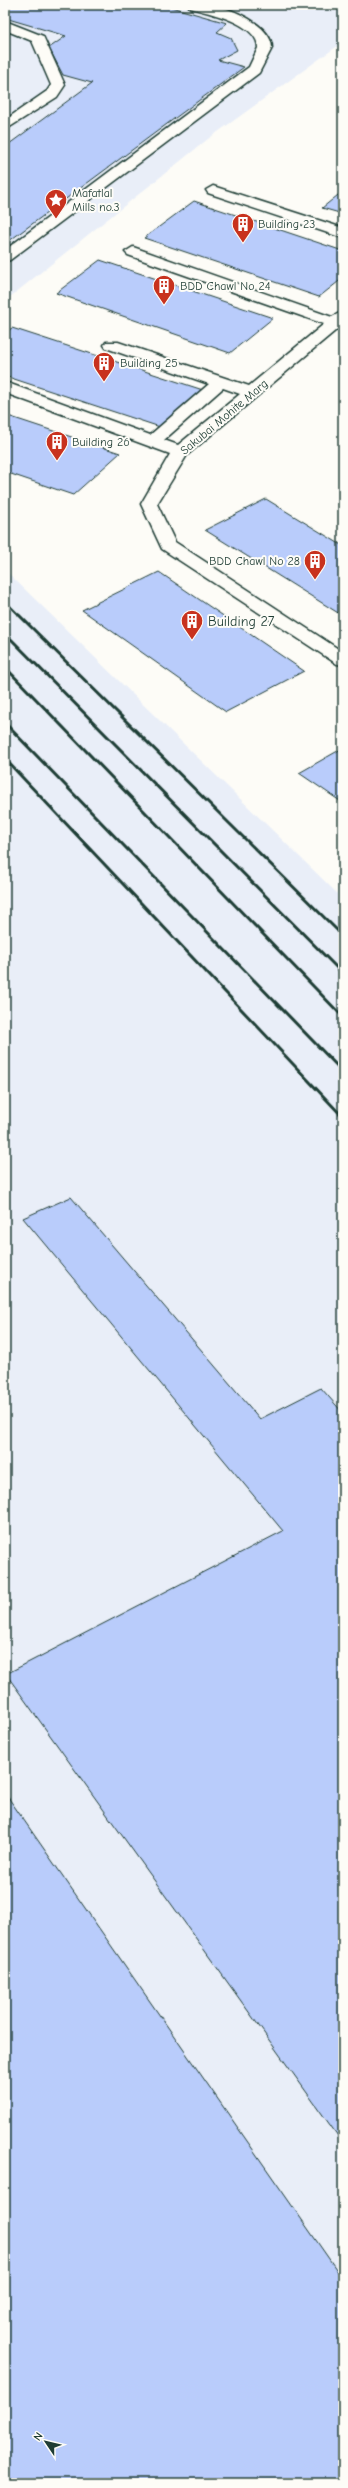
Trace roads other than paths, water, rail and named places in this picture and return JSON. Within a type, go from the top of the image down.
[{"type":"street","points":[[5,257],[254,70],[262,57],[265,46],[262,38],[242,20],[195,5]]},
{"type":"street","points":[[5,25],[38,38],[58,84],[52,94],[5,126]]},
{"type":"street","points":[[213,190],[343,233]]},
{"type":"street","points":[[132,252],[339,320]]},
{"type":"street","name":"Sakubai Mohite Marg","points":[[339,320],[180,452],[149,504],[168,546],[343,660]]},
{"type":"street","points":[[112,345],[252,393]]},
{"type":"street","points":[[152,442],[221,382]]},
{"type":"street","points":[[5,387],[180,452]]},
{"type":"railway","points":[[5,601],[19,615]]},
{"type":"railway","points":[[19,615],[343,936]]},
{"type":"railway","points":[[5,633],[343,974]]},
{"type":"railway","points":[[5,667],[343,1017]]},
{"type":"railway","points":[[5,723],[343,1072]]},
{"type":"railway","points":[[5,759],[343,1117]]},
{"type":"place","name":"Mafatlal Mills no.3","points":[[56,220]]},
{"type":"place","name":"Building 23","points":[[243,244]]},
{"type":"place","name":"BDD Chawl No 24","points":[[164,306]]},
{"type":"place","name":"Building 25","points":[[104,382]]},
{"type":"place","name":"Building 26","points":[[57,462]]},
{"type":"place","name":"BDD Chawl No 28","points":[[315,580]]},
{"type":"place","name":"Building 27","points":[[192,640]]}]
